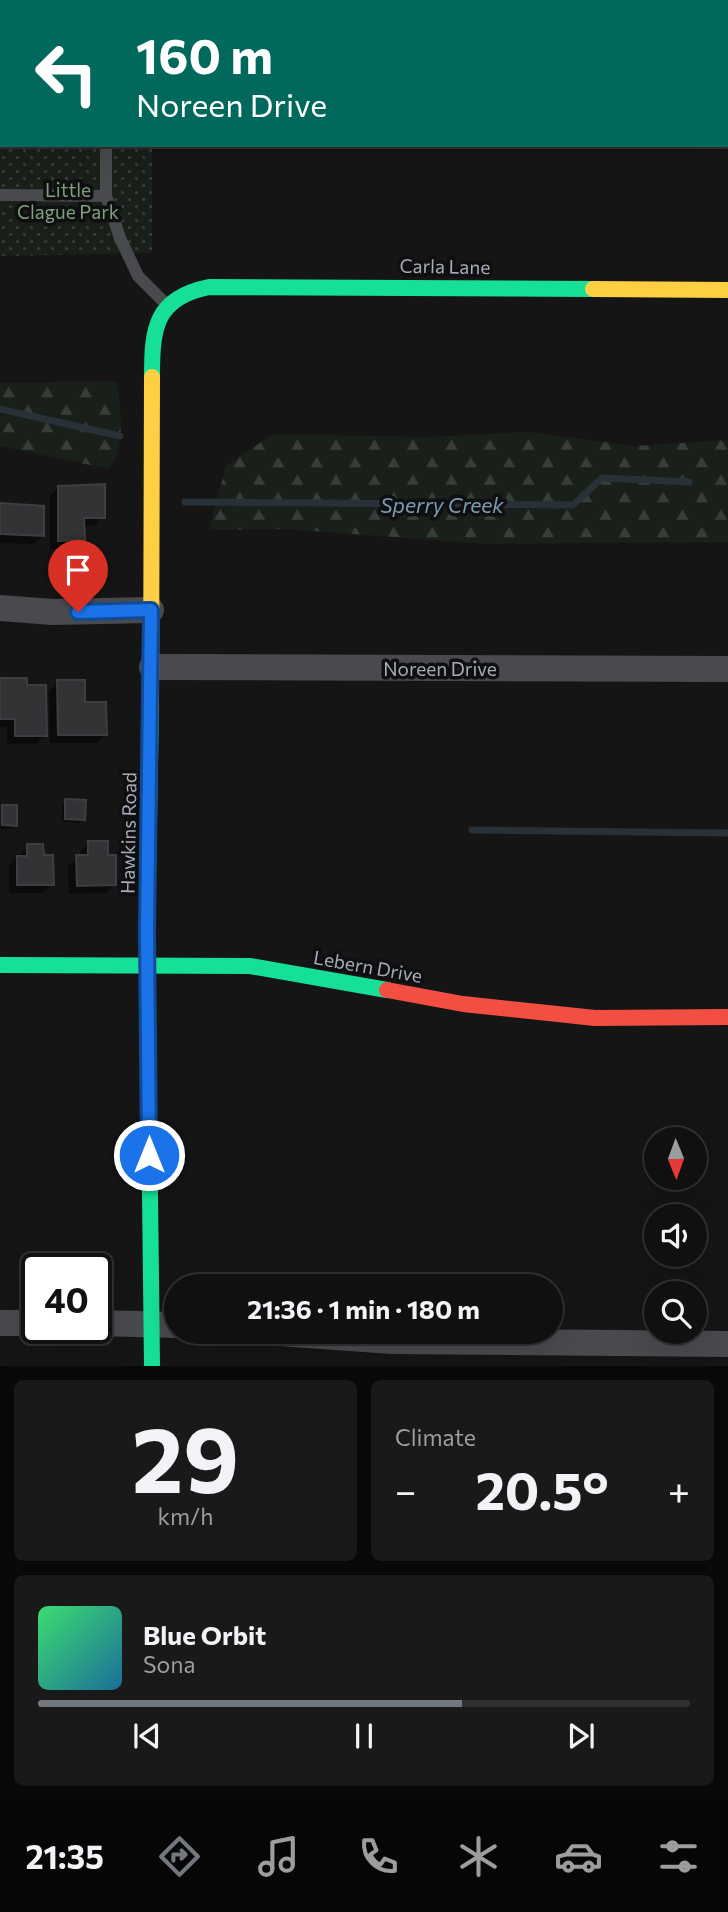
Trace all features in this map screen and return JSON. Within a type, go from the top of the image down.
[{"type":"street","name":"Carla Lane","points":[[166,304],[199,288],[225,285],[728,290]]},
{"type":"street","name":"Hawkins Road","points":[[152,1366],[149,1323],[148,965],[152,345],[156,324],[166,304]]},
{"type":"street","points":[[0,608],[53,612],[151,610]]},
{"type":"street","name":"Noreen Drive","points":[[152,667],[728,669]]},
{"type":"street","name":"Lebern Drive","points":[[0,965],[250,966],[463,1004],[595,1018],[728,1017]]},
{"type":"street","points":[[0,1323],[21,1323]]},
{"type":"street","points":[[112,1324],[164,1324]]},
{"type":"street","points":[[563,1343],[728,1344]]},
{"type":"lane","points":[[106,147],[106,196],[138,276],[166,304]]},
{"type":"lane","points":[[0,195],[106,196]]},
{"type":"green space","name":"Little Clague Park","points":[[0,147],[152,147],[152,253],[0,256]]},
{"type":"green space","points":[[117,381],[121,415],[120,438],[115,460],[109,469],[0,446],[0,383]]},
{"type":"green space","points":[[528,432],[635,446],[728,440],[728,542],[486,544],[287,529],[209,530],[226,466],[273,434],[427,437]]},
{"type":"building","points":[[105,484],[105,518],[84,518],[85,540],[58,541],[58,486]]},
{"type":"building","points":[[0,503],[44,506],[44,536],[0,534]]},
{"type":"building","points":[[0,678],[27,678],[27,685],[46,685],[47,736],[15,736],[15,719],[0,719]]},
{"type":"building","points":[[57,680],[85,680],[85,702],[106,702],[107,735],[58,735]]},
{"type":"building","points":[[65,799],[86,800],[85,820],[65,819]]},
{"type":"building","points":[[2,805],[17,805],[17,826],[2,825]]},
{"type":"building","points":[[88,841],[108,841],[108,855],[116,855],[116,885],[77,886],[76,855],[88,855]]},
{"type":"building","points":[[27,844],[43,844],[44,855],[53,855],[54,885],[17,885],[17,856],[27,856]]},
{"type":"waterway","name":"Sperry Creek","points":[[0,409],[120,436]]},
{"type":"waterway","name":"Sperry Creek","points":[[185,502],[573,505],[602,478],[689,482]]},
{"type":"waterway","points":[[472,830],[728,833]]},
{"type":"traffic: fast","points":[[152,377],[153,344],[160,318],[167,307],[177,299],[209,287],[593,289]]},
{"type":"traffic: fast","points":[[151,708],[147,932],[152,1366]]},
{"type":"traffic: fast","points":[[0,965],[250,966],[387,990]]},
{"type":"traffic: slow","points":[[593,289],[728,290]]},
{"type":"traffic: slow","points":[[151,708],[152,377]]},
{"type":"traffic: jam","points":[[387,990],[463,1004],[595,1018],[728,1017]]},
{"type":"route","points":[[78,612],[151,610],[147,932],[149,1155]]}]
